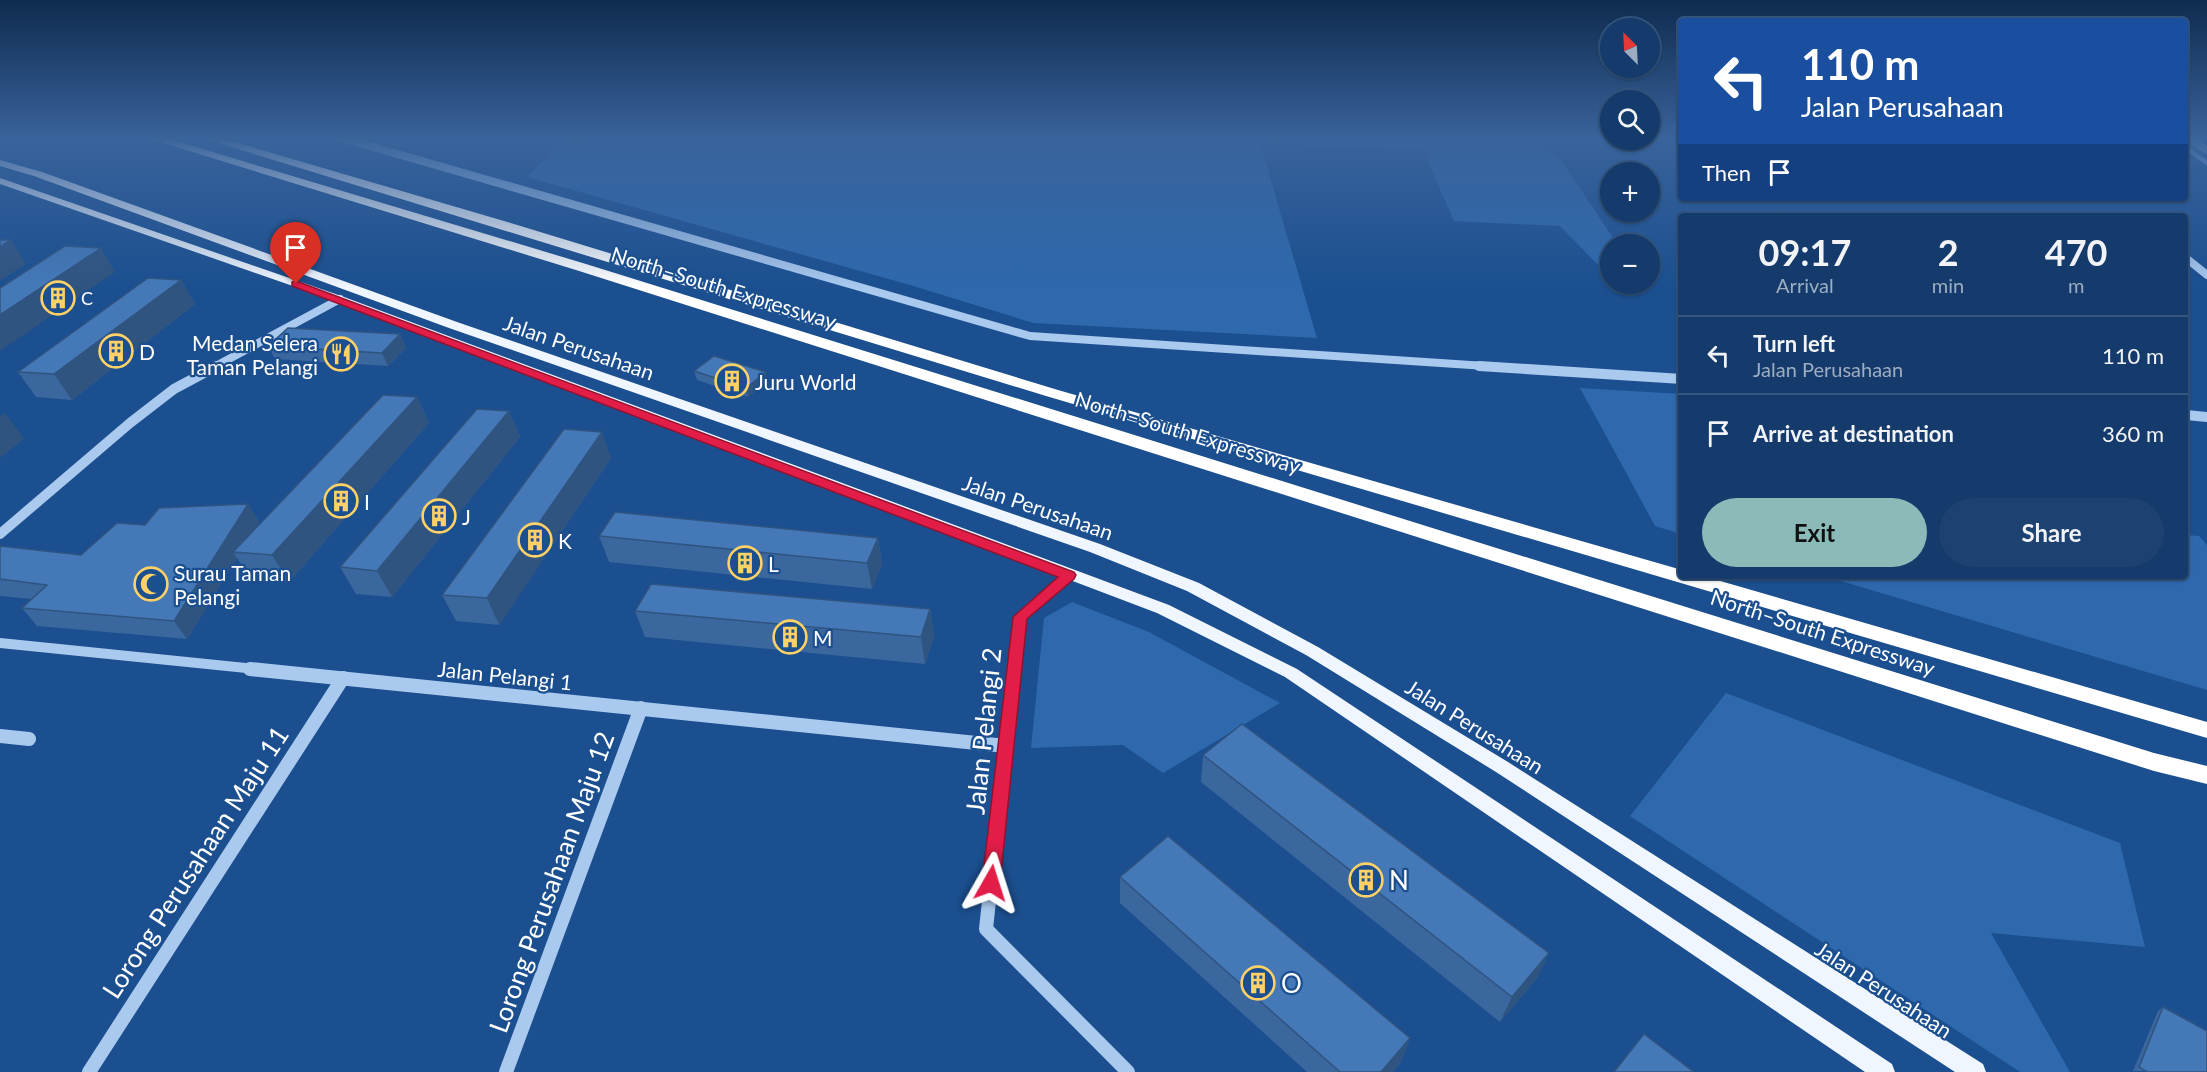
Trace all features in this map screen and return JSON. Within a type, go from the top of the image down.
[{"type":"highway","name":"North–South Expressway","points":[[319,188],[627,281],[2154,762],[2207,775]]},
{"type":"highway","name":"North–South Expressway","points":[[377,188],[1052,393],[1678,576]]},
{"type":"highway","name":"North–South Expressway","points":[[1689,579],[2207,729]]},
{"type":"highway","points":[[2154,762],[2207,786]]},
{"type":"main road","name":"Jalan Perusahaan","points":[[20,188],[340,299],[1162,609],[1291,673],[1884,1072]]},
{"type":"main road","name":"Jalan Perusahaan","points":[[77,188],[464,329],[1095,548],[1193,586],[1312,651],[1502,767],[1975,1072]]},
{"type":"street","points":[[516,188],[1030,336],[1678,379]]},
{"type":"street","points":[[2188,260],[2207,275]]},
{"type":"street","points":[[0,534],[130,423],[174,389],[340,299]]},
{"type":"street","points":[[2188,416],[2207,417]]},
{"type":"street","name":"Jalan Pelangi 2","points":[[1069,575],[1020,617],[986,929],[1128,1072]]},
{"type":"street","name":"Jalan Pelangi 1","points":[[0,643],[1006,746]]},
{"type":"street","name":"Lorong Perusahaan Maju 11","points":[[89,1072],[343,678]]},
{"type":"street","name":"Lorong Perusahaan Maju 12","points":[[506,1072],[641,708]]},
{"type":"street","points":[[0,736],[29,739]]},
{"type":"shaded area","points":[[566,188],[1273,188],[1317,338],[1033,323],[910,285]]},
{"type":"shaded area","points":[[1440,188],[1580,188],[1600,218],[1600,222],[1602,222],[1610,234],[1600,234],[1600,267],[1560,226],[1454,221]]},
{"type":"shaded area","points":[[1580,388],[1678,394],[1678,533],[1655,526]]},
{"type":"shaded area","points":[[2188,535],[2199,536],[2207,545],[2207,690],[1834,579],[2188,579]]},
{"type":"shaded area","points":[[1072,602],[1149,632],[1280,703],[1163,773],[1123,745],[1031,748],[1044,618]]},
{"type":"shaded area","points":[[1726,693],[2120,843],[2145,947],[1991,933],[2070,1072],[2020,1072],[1630,816]]},
{"type":"building","points":[[0,240],[11,240],[0,247]]},
{"type":"building","points":[[65,246],[101,248],[0,315],[0,288]]},
{"type":"building","points":[[148,278],[181,280],[54,374],[18,372]]},
{"type":"building","points":[[288,328],[400,334],[382,353],[268,346]]},
{"type":"building","points":[[714,356],[766,372],[746,388],[694,371]]},
{"type":"building","points":[[383,395],[417,397],[272,555],[233,552]]},
{"type":"building","points":[[477,409],[509,411],[377,571],[340,567]]},
{"type":"building","points":[[564,429],[602,432],[487,598],[442,595]]},
{"type":"building","points":[[248,504],[174,621],[22,608],[47,585],[0,579],[0,546],[81,555],[117,523],[145,525],[159,508]]},
{"type":"building","points":[[615,512],[878,538],[867,563],[599,536]]},
{"type":"building","points":[[651,584],[930,609],[921,637],[635,611]]},
{"type":"building","points":[[1242,724],[1549,953],[1512,997],[1203,755]]},
{"type":"building","name":"O","points":[[1168,836],[1410,1038],[1381,1072],[1340,1072],[1120,877]]},
{"type":"building","points":[[2163,1007],[2207,1031],[2207,1072],[2147,1072],[2139,1067]]},
{"type":"building","points":[[1644,1034],[1694,1072],[1614,1072]]},
{"type":"place","name":"C","points":[[58,298]]},
{"type":"place","name":"D","points":[[116,351]]},
{"type":"place","name":"Medan Selera Taman Pelangi","points":[[341,354]]},
{"type":"place","name":"Juru World","points":[[732,381]]},
{"type":"place","name":"I","points":[[341,501]]},
{"type":"place","name":"J","points":[[439,516]]},
{"type":"place","name":"K","points":[[535,540]]},
{"type":"place","name":"L","points":[[745,563]]},
{"type":"place","name":"Surau Taman Pelangi","points":[[151,584]]},
{"type":"place","name":"M","points":[[790,637]]},
{"type":"place","name":"N","points":[[1366,880]]},
{"type":"place","name":"O","points":[[1258,983]]},
{"type":"route","points":[[296,284],[1069,575],[1020,617],[991,883]]}]
